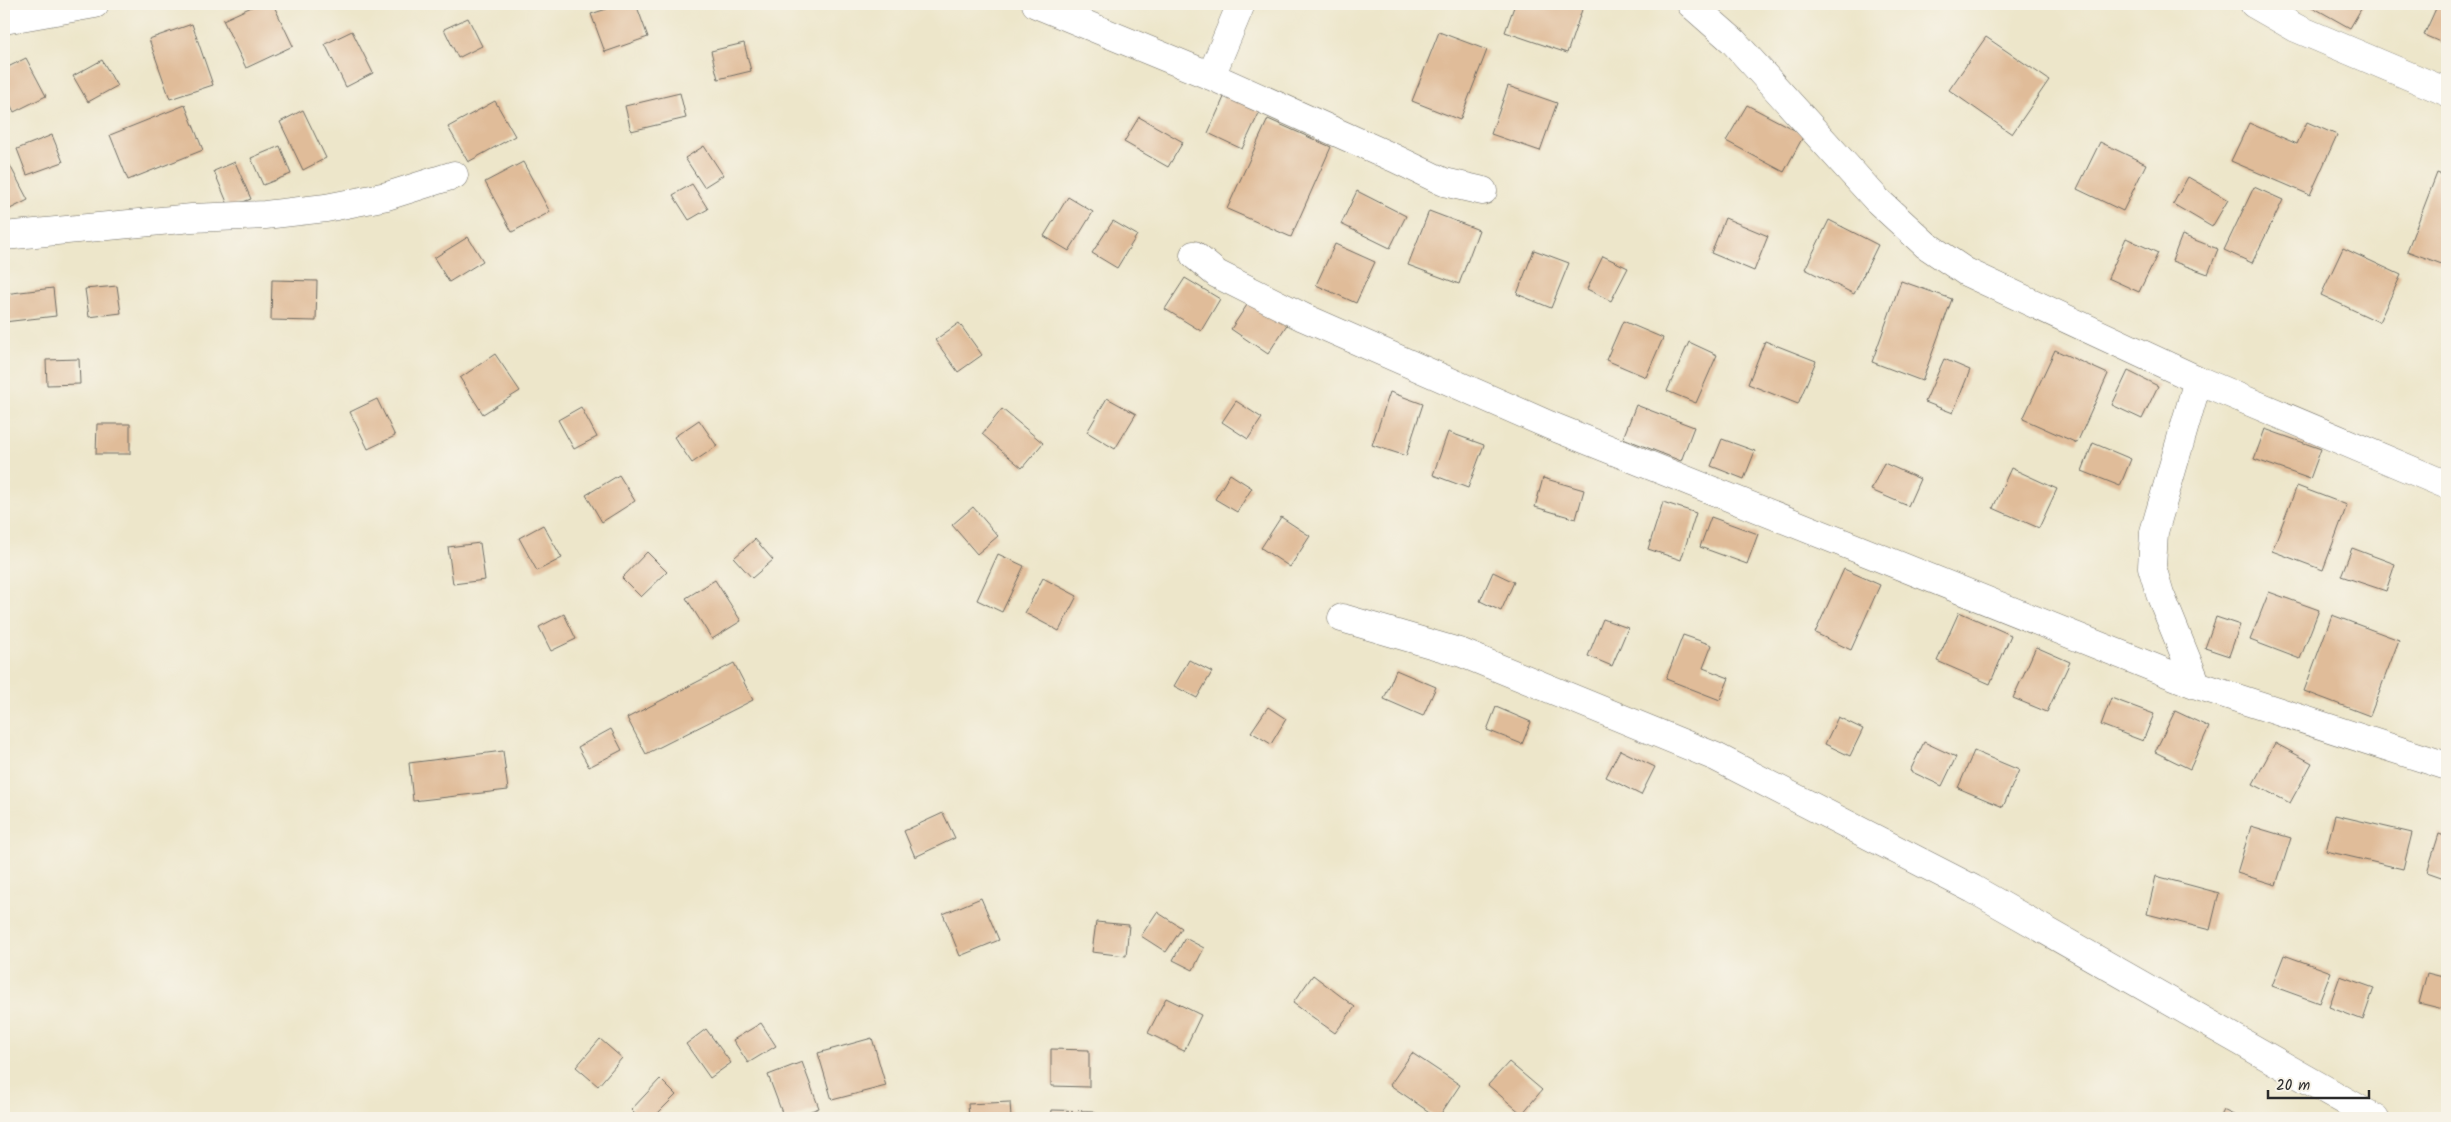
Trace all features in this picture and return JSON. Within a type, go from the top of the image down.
[{"type":"street","points":[[4,20],[95,4]]},
{"type":"street","points":[[1036,4],[1211,76],[1444,182],[1484,191]]},
{"type":"street","points":[[1211,76],[1241,4]]},
{"type":"street","points":[[1691,4],[1733,41],[1877,200],[1926,245],[1966,272],[2198,380],[2447,485]]},
{"type":"street","points":[[2254,4],[2296,28],[2447,92]]},
{"type":"street","points":[[4,236],[192,218],[265,216],[326,208],[387,196],[454,174]]},
{"type":"street","points":[[1194,255],[1217,274],[1303,317],[1549,425],[2197,685],[2447,766]]},
{"type":"street","points":[[2197,685],[2160,594],[2152,567],[2154,532],[2198,380]]},
{"type":"street","points":[[1342,618],[1462,653],[1716,757],[1973,889],[2375,1118]]},
{"type":"building","points":[[258,4],[273,4],[293,46],[246,68],[223,20]]},
{"type":"building","points":[[622,4],[636,4],[648,37],[605,52],[591,14]]},
{"type":"building","points":[[1515,4],[1584,4],[1567,53],[1505,32]]},
{"type":"building","points":[[2307,4],[2364,4],[2350,28]]},
{"type":"building","points":[[2438,4],[2447,4],[2447,45],[2424,35]]},
{"type":"building","points":[[468,18],[482,46],[458,58],[444,29]]},
{"type":"building","points":[[192,24],[213,85],[170,99],[149,39]]},
{"type":"building","points":[[352,31],[373,73],[346,87],[325,44]]},
{"type":"building","points":[[1439,32],[1487,50],[1460,120],[1412,101]]},
{"type":"building","points":[[1986,37],[2049,80],[2012,134],[1949,90]]},
{"type":"building","points":[[744,43],[751,71],[718,79],[711,51]]},
{"type":"building","points":[[26,58],[46,96],[14,112],[4,92],[4,69]]},
{"type":"building","points":[[102,60],[117,86],[88,102],[73,76]]},
{"type":"building","points":[[1508,86],[1557,103],[1540,151],[1491,134]]},
{"type":"building","points":[[680,93],[686,118],[631,131],[625,106]]},
{"type":"building","points":[[1225,95],[1260,111],[1242,149],[1208,133]]},
{"type":"building","points":[[495,101],[515,136],[468,162],[448,127]]},
{"type":"building","points":[[185,105],[203,150],[128,180],[110,135]]},
{"type":"building","points":[[1747,105],[1804,135],[1784,172],[1726,141]]},
{"type":"building","points":[[303,110],[326,158],[303,170],[280,122]]},
{"type":"building","points":[[1139,117],[1183,142],[1168,167],[1124,142]]},
{"type":"building","points":[[1268,119],[1331,147],[1291,237],[1227,209]]},
{"type":"building","points":[[2307,122],[2337,135],[2310,195],[2231,161],[2249,123],[2297,144]]},
{"type":"building","points":[[52,135],[63,162],[27,175],[17,149]]},
{"type":"building","points":[[2100,142],[2146,164],[2123,211],[2077,189]]},
{"type":"building","points":[[280,146],[291,174],[263,185],[251,158]]},
{"type":"building","points":[[704,146],[723,175],[704,187],[685,158]]},
{"type":"building","points":[[4,154],[28,200],[4,212]]},
{"type":"building","points":[[235,162],[251,199],[229,207],[214,171]]},
{"type":"building","points":[[523,162],[550,212],[512,232],[485,182]]},
{"type":"building","points":[[2437,173],[2447,177],[2447,266],[2407,251]]},
{"type":"building","points":[[2188,177],[2228,200],[2212,227],[2173,204]]},
{"type":"building","points":[[692,184],[708,209],[689,220],[673,195]]},
{"type":"building","points":[[2254,187],[2283,200],[2252,263],[2224,250]]},
{"type":"building","points":[[1357,191],[1406,216],[1390,248],[1341,224]]},
{"type":"building","points":[[1068,197],[1093,212],[1069,251],[1044,236]]},
{"type":"building","points":[[1429,211],[1479,230],[1459,284],[1408,265]]},
{"type":"building","points":[[1725,218],[1768,236],[1754,271],[1711,253]]},
{"type":"building","points":[[1829,220],[1878,245],[1854,294],[1805,269]]},
{"type":"building","points":[[1113,221],[1137,235],[1117,268],[1092,253]]},
{"type":"building","points":[[2182,235],[2218,249],[2208,274],[2172,261]]},
{"type":"building","points":[[468,237],[483,261],[449,282],[434,258]]},
{"type":"building","points":[[2126,238],[2158,253],[2139,292],[2108,278]]},
{"type":"building","points":[[1335,244],[1375,262],[1356,303],[1316,285]]},
{"type":"building","points":[[2343,248],[2401,275],[2379,322],[2321,295]]},
{"type":"building","points":[[1534,250],[1569,263],[1551,308],[1517,294]]},
{"type":"building","points":[[1603,256],[1628,268],[1611,301],[1587,289]]},
{"type":"building","points":[[1185,278],[1220,299],[1201,331],[1165,309]]},
{"type":"building","points":[[272,280],[317,281],[316,321],[271,320]]},
{"type":"building","points":[[1901,281],[1952,299],[1922,381],[1872,362]]},
{"type":"building","points":[[117,286],[121,313],[89,317],[85,289]]},
{"type":"building","points":[[53,288],[56,316],[4,322],[4,294]]},
{"type":"building","points":[[1251,299],[1288,323],[1268,354],[1231,329]]},
{"type":"building","points":[[1623,321],[1663,338],[1646,377],[1606,360]]},
{"type":"building","points":[[959,323],[982,355],[958,372],[935,340]]},
{"type":"building","points":[[1765,341],[1816,361],[1798,404],[1748,384]]},
{"type":"building","points":[[1689,342],[1717,355],[1696,403],[1667,391]]},
{"type":"building","points":[[2055,350],[2108,374],[2077,443],[2023,419]]},
{"type":"building","points":[[495,354],[520,391],[483,414],[460,378]]},
{"type":"building","points":[[79,359],[80,384],[47,385],[46,360]]},
{"type":"building","points":[[1944,359],[1970,370],[1953,413],[1925,402]]},
{"type":"building","points":[[2128,371],[2158,386],[2142,419],[2112,405]]},
{"type":"building","points":[[1390,392],[1423,404],[1406,456],[1372,445]]},
{"type":"building","points":[[1107,398],[1136,414],[1115,449],[1087,432]]},
{"type":"building","points":[[377,399],[395,436],[368,449],[350,412]]},
{"type":"building","points":[[1236,401],[1262,418],[1248,439],[1222,422]]},
{"type":"building","points":[[1636,405],[1694,427],[1681,461],[1623,438]]},
{"type":"building","points":[[581,407],[597,437],[574,449],[558,420]]},
{"type":"building","points":[[1002,409],[1043,443],[1022,468],[982,434]]},
{"type":"building","points":[[699,420],[717,446],[692,463],[674,437]]},
{"type":"building","points":[[97,424],[130,424],[130,454],[96,454]]},
{"type":"building","points":[[2265,429],[2321,449],[2310,479],[2254,459]]},
{"type":"building","points":[[1448,432],[1484,445],[1468,488],[1433,475]]},
{"type":"building","points":[[1722,439],[1755,451],[1744,479],[1711,466]]},
{"type":"building","points":[[2093,443],[2131,459],[2120,486],[2082,471]]},
{"type":"building","points":[[1884,463],[1920,479],[1908,506],[1871,490]]},
{"type":"building","points":[[2011,468],[2057,489],[2039,528],[1993,508]]},
{"type":"building","points":[[1230,474],[1252,488],[1237,512],[1215,499]]},
{"type":"building","points":[[619,475],[635,501],[602,522],[586,495]]},
{"type":"building","points":[[1543,478],[1584,490],[1576,519],[1535,507]]},
{"type":"building","points":[[2297,486],[2347,505],[2323,570],[2272,551]]},
{"type":"building","points":[[1663,502],[1696,513],[1681,560],[1648,549]]},
{"type":"building","points":[[973,507],[998,536],[977,554],[952,525]]},
{"type":"building","points":[[1281,517],[1310,536],[1290,567],[1261,548]]},
{"type":"building","points":[[1711,517],[1758,534],[1747,564],[1700,547]]},
{"type":"building","points":[[543,525],[562,558],[537,571],[519,538]]},
{"type":"building","points":[[755,539],[773,560],[752,578],[734,558]]},
{"type":"building","points":[[480,543],[485,580],[453,584],[448,547]]},
{"type":"building","points":[[2352,548],[2395,564],[2386,591],[2341,576]]},
{"type":"building","points":[[647,552],[667,572],[641,597],[622,578]]},
{"type":"building","points":[[998,554],[1024,566],[1002,612],[977,600]]},
{"type":"building","points":[[1844,569],[1880,585],[1851,650],[1815,633]]},
{"type":"building","points":[[1493,572],[1514,582],[1501,611],[1480,601]]},
{"type":"building","points":[[1043,578],[1077,596],[1059,631],[1025,613]]},
{"type":"building","points":[[715,580],[741,621],[712,639],[686,598]]},
{"type":"building","points":[[2269,592],[2319,610],[2300,659],[2250,640]]},
{"type":"building","points":[[1959,612],[2011,635],[1990,684],[1937,661]]},
{"type":"building","points":[[564,614],[576,639],[551,651],[539,627]]},
{"type":"building","points":[[2332,615],[2399,640],[2370,716],[2304,691]]},
{"type":"building","points":[[2216,617],[2240,625],[2229,656],[2205,648]]},
{"type":"building","points":[[1603,619],[1628,628],[1612,666],[1588,656]]},
{"type":"building","points":[[1683,635],[1712,645],[1703,668],[1729,678],[1720,700],[1666,679]]},
{"type":"building","points":[[2036,647],[2070,662],[2047,712],[2013,698]]},
{"type":"building","points":[[1189,660],[1212,672],[1197,698],[1174,686]]},
{"type":"building","points":[[734,663],[753,700],[646,754],[627,718]]},
{"type":"building","points":[[1396,670],[1436,687],[1423,716],[1384,699]]},
{"type":"building","points":[[2111,698],[2154,714],[2143,741],[2101,725]]},
{"type":"building","points":[[1268,707],[1286,719],[1271,744],[1251,732]]},
{"type":"building","points":[[1496,707],[1531,722],[1522,744],[1487,730]]},
{"type":"building","points":[[2175,711],[2209,727],[2190,769],[2155,752]]},
{"type":"building","points":[[1838,717],[1863,729],[1850,756],[1825,744]]},
{"type":"building","points":[[611,729],[622,750],[589,767],[578,747]]},
{"type":"building","points":[[1924,742],[1956,757],[1942,786],[1910,771]]},
{"type":"building","points":[[2275,743],[2312,763],[2290,803],[2253,784]]},
{"type":"building","points":[[1620,750],[1655,767],[1641,795],[1606,777]]},
{"type":"building","points":[[503,751],[508,790],[413,801],[409,763]]},
{"type":"building","points":[[1974,751],[2019,770],[2003,807],[1958,788]]},
{"type":"building","points":[[943,813],[955,838],[915,857],[904,831]]},
{"type":"building","points":[[2335,815],[2412,833],[2403,869],[2326,851]]},
{"type":"building","points":[[2251,826],[2291,838],[2276,885],[2237,873]]},
{"type":"building","points":[[2439,834],[2447,837],[2447,879],[2427,872]]},
{"type":"building","points":[[2156,876],[2219,893],[2210,930],[2147,914]]},
{"type":"building","points":[[981,898],[999,940],[960,956],[943,914]]},
{"type":"building","points":[[1157,912],[1182,928],[1166,952],[1141,936]]},
{"type":"building","points":[[1096,922],[1129,925],[1126,956],[1092,952]]},
{"type":"building","points":[[1185,938],[1204,948],[1193,970],[1173,960]]},
{"type":"building","points":[[2284,955],[2331,972],[2319,1003],[2272,986]]},
{"type":"building","points":[[2427,973],[2447,978],[2447,1010],[2419,1003]]},
{"type":"building","points":[[1313,975],[1355,1007],[1335,1033],[1293,1003]]},
{"type":"building","points":[[2340,976],[2374,988],[2363,1020],[2329,1007]]},
{"type":"building","points":[[1166,998],[1201,1015],[1184,1051],[1148,1033]]},
{"type":"building","points":[[761,1023],[776,1046],[748,1063],[733,1040]]},
{"type":"building","points":[[706,1029],[731,1063],[710,1078],[686,1044]]},
{"type":"building","points":[[872,1038],[886,1086],[832,1100],[818,1053]]},
{"type":"building","points":[[600,1039],[622,1058],[598,1086],[576,1067]]},
{"type":"building","points":[[1051,1049],[1089,1050],[1089,1087],[1051,1086]]},
{"type":"building","points":[[1412,1053],[1460,1085],[1438,1118],[1390,1085]]},
{"type":"building","points":[[802,1062],[819,1108],[792,1118],[784,1118],[768,1075]]},
{"type":"building","points":[[1509,1062],[1542,1090],[1522,1114],[1488,1085]]},
{"type":"building","points":[[660,1079],[676,1095],[653,1118],[639,1118],[631,1110]]},
{"type":"building","points":[[1010,1102],[1011,1118],[969,1118],[968,1104]]},
{"type":"building","points":[[1052,1110],[1094,1111],[1094,1118],[1051,1118]]},
{"type":"building","points":[[2223,1110],[2240,1118],[2219,1118]]}]
